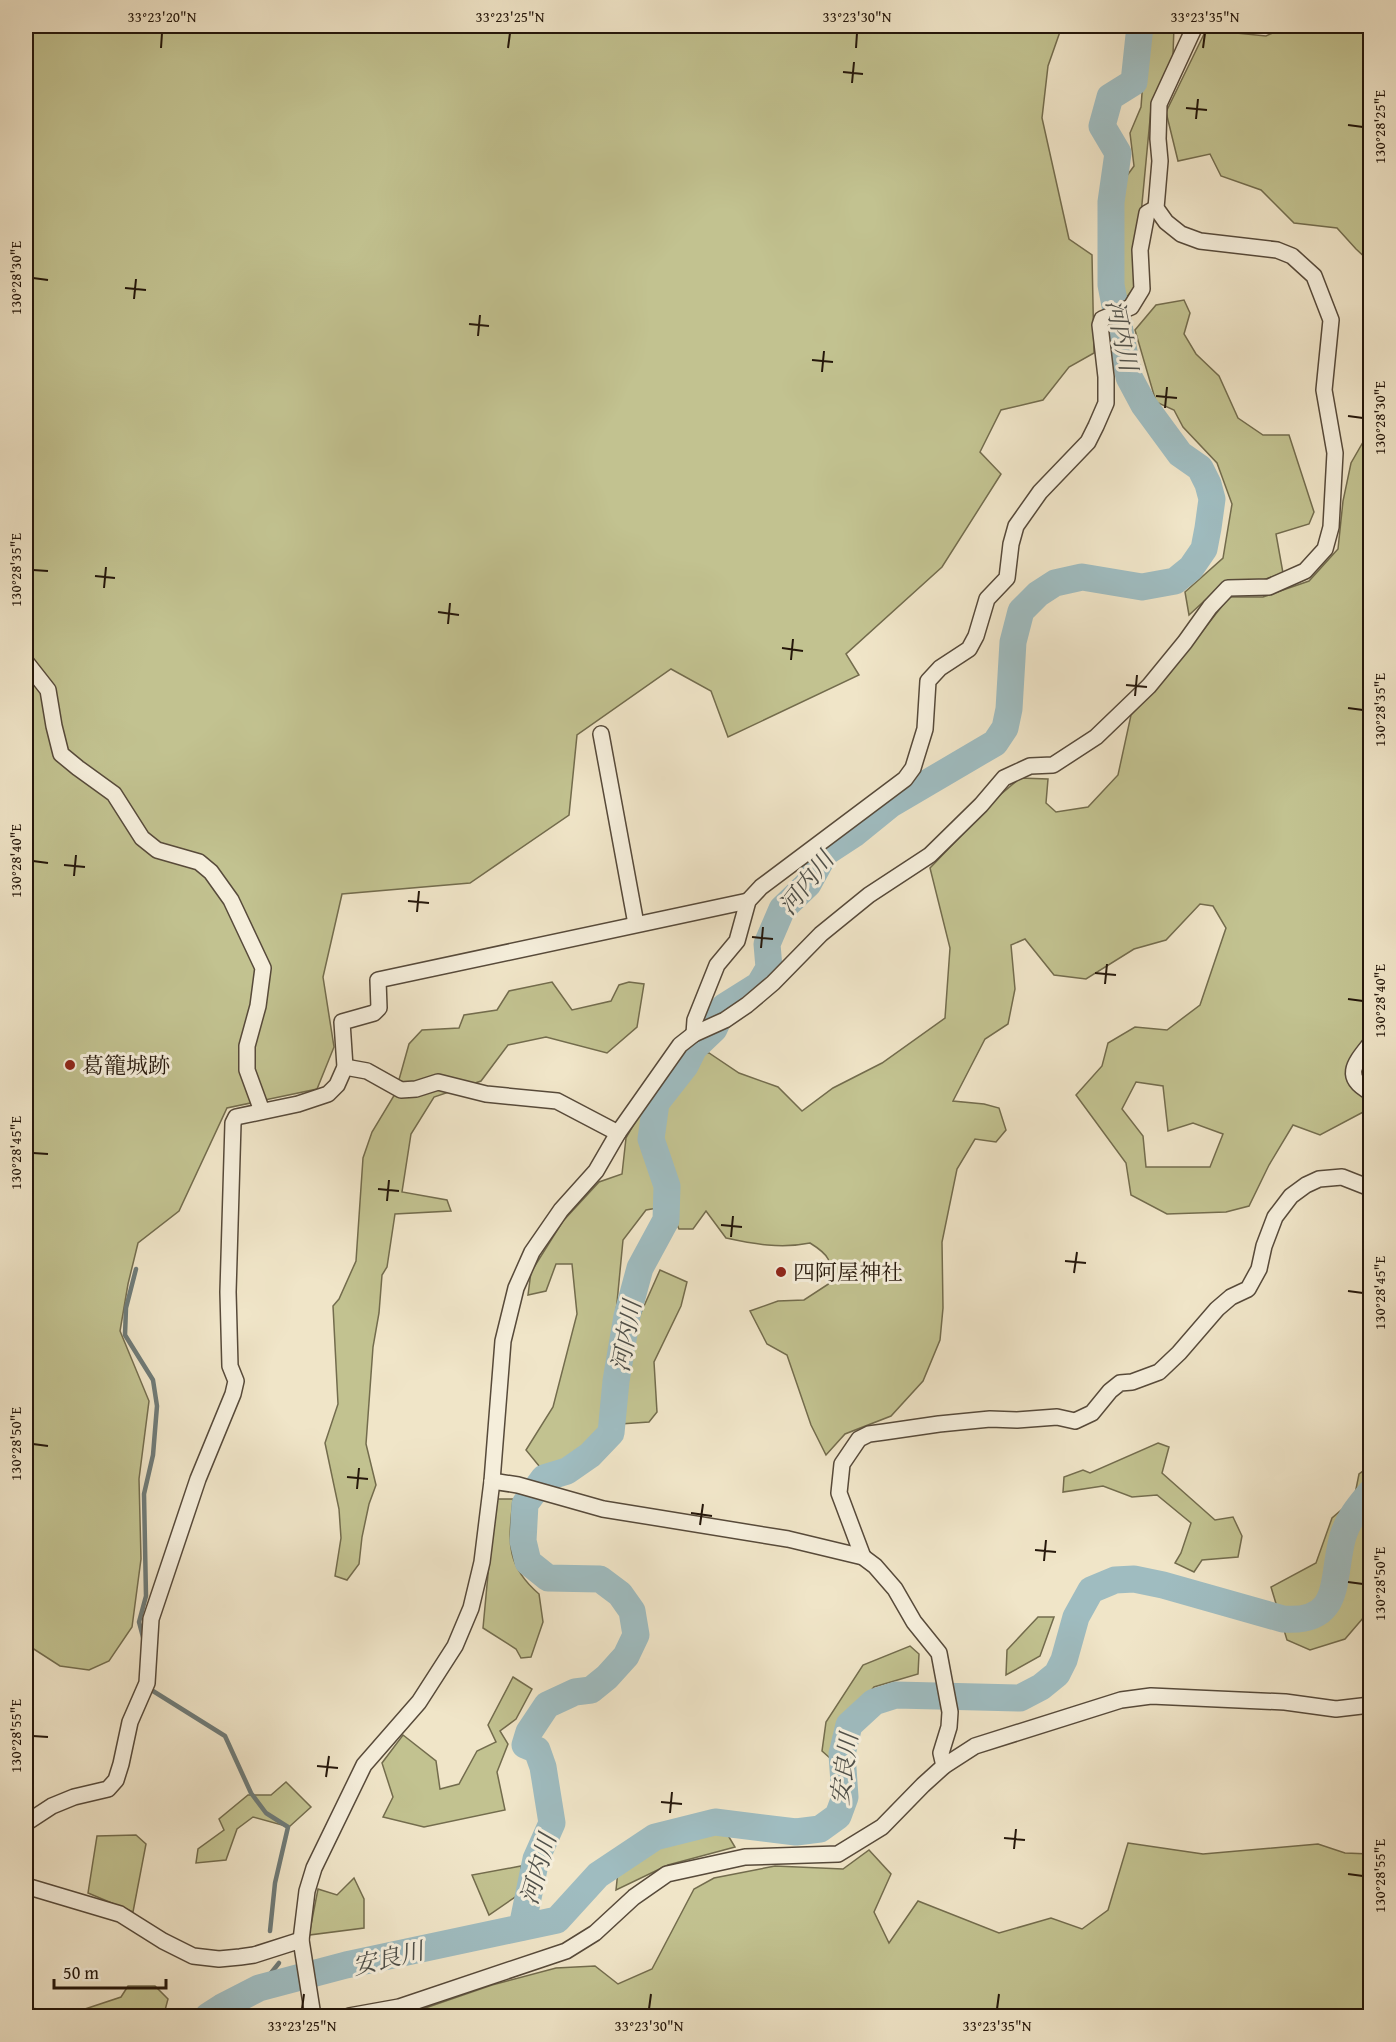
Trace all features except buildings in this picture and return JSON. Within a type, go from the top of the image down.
[{"type":"street","points":[[312,2010],[301,1943],[307,1892],[314,1868],[364,1765],[419,1702],[455,1646],[471,1608],[482,1562],[492,1481],[503,1341],[516,1288],[532,1252],[561,1210],[596,1171],[618,1133],[680,1045],[699,1031],[724,1020],[747,1005],[773,983],[821,934],[869,895],[930,855],[981,805],[1004,778],[1030,766],[1053,765],[1096,737],[1149,686],[1210,607],[1228,588],[1269,587],[1305,571],[1325,549],[1331,527],[1335,453],[1324,390],[1331,320],[1314,276],[1292,256],[1277,250],[1200,240],[1181,234],[1166,222],[1156,208],[1160,161],[1159,104],[1195,26]]},
{"type":"street","points":[[699,1031],[695,1020],[717,966],[737,941],[748,901],[761,887],[905,778],[913,768],[925,729],[928,681],[940,668],[969,649],[976,636],[987,598],[1007,578],[1011,544],[1016,526],[1040,492],[1088,442],[1106,403],[1106,377],[1100,325],[1102,320],[1131,307],[1142,289],[1140,250],[1147,213],[1156,208]]},
{"type":"street","points":[[26,662],[48,690],[54,726],[62,754],[114,794],[142,838],[157,850],[199,862],[211,872],[231,900],[263,968],[258,1006],[247,1046],[247,1070],[262,1111]]},
{"type":"street","points":[[602,734],[636,924]]},
{"type":"street","points":[[26,1823],[52,1806],[74,1797],[108,1789],[116,1780],[130,1722],[147,1683],[151,1619],[198,1479],[233,1394],[236,1381],[230,1366],[228,1292],[233,1123],[236,1117],[298,1104],[328,1094],[337,1084],[345,1067],[342,1022],[374,1013],[379,1008],[378,980],[748,901]]},
{"type":"street","points":[[1371,1044],[1354,1064],[1353,1074],[1360,1086],[1371,1092]]},
{"type":"street","points":[[345,1067],[367,1071],[401,1090],[416,1089],[438,1082],[486,1094],[557,1101],[618,1133]]},
{"type":"street","points":[[863,1557],[839,1493],[843,1464],[859,1439],[869,1434],[990,1419],[1057,1418],[1076,1421],[1092,1413],[1110,1391],[1120,1383],[1132,1382],[1159,1372],[1179,1353],[1217,1309],[1231,1297],[1248,1289],[1259,1269],[1264,1246],[1275,1217],[1291,1196],[1319,1179],[1341,1177],[1371,1188]]},
{"type":"street","points":[[492,1481],[518,1485],[603,1509],[788,1539],[863,1557],[875,1566],[895,1590],[914,1622],[939,1653],[950,1712],[949,1727],[941,1754],[944,1766]]},
{"type":"street","points":[[349,2016],[399,2007],[566,1952],[595,1933],[634,1897],[667,1874],[745,1857],[838,1854],[882,1827],[922,1785],[944,1766],[975,1746],[1121,1700],[1151,1696],[1285,1702],[1336,1709],[1371,1706]]},
{"type":"street","points":[[26,1886],[120,1914],[163,1941],[193,1956],[219,1959],[240,1957],[301,1943]]},
{"type":"green space","points":[[26,26],[1062,26],[1048,66],[1042,118],[1069,239],[1092,255],[1094,353],[1069,367],[1043,400],[1001,410],[980,452],[1001,474],[942,567],[846,654],[859,675],[728,737],[711,691],[671,669],[577,735],[569,815],[470,883],[342,894],[323,977],[334,1047],[317,1089],[227,1108],[179,1211],[138,1243],[120,1331],[149,1401],[139,1479],[141,1559],[132,1627],[109,1661],[89,1670],[60,1666],[26,1644]]},
{"type":"green space","points":[[1147,26],[1174,26],[1173,55],[1151,109],[1134,288],[1126,298],[1117,274],[1118,188],[1134,166],[1130,133],[1141,107]]},
{"type":"green space","points":[[1288,26],[1370,26],[1370,262],[1337,228],[1294,223],[1261,190],[1221,176],[1210,154],[1178,161],[1166,112],[1206,30],[1266,36]]},
{"type":"green space","points":[[1184,300],[1190,313],[1184,334],[1196,354],[1219,376],[1238,418],[1263,435],[1289,435],[1314,512],[1309,524],[1276,534],[1283,573],[1263,580],[1226,581],[1189,615],[1185,592],[1223,558],[1232,504],[1217,463],[1183,427],[1174,410],[1156,402],[1135,330],[1156,305]]},
{"type":"green space","points":[[1370,430],[1370,1113],[1367,1110],[1320,1135],[1293,1125],[1269,1165],[1249,1206],[1226,1212],[1167,1214],[1131,1195],[1126,1163],[1076,1095],[1102,1066],[1108,1043],[1135,1027],[1167,1030],[1200,1005],[1226,928],[1213,906],[1200,904],[1166,940],[1134,949],[1086,979],[1054,975],[1025,939],[1011,945],[1015,989],[1008,1024],[985,1039],[953,1101],[999,1108],[1006,1130],[996,1142],[975,1139],[957,1169],[942,1242],[943,1308],[940,1340],[923,1381],[891,1416],[845,1434],[826,1455],[811,1425],[787,1355],[767,1344],[750,1311],[778,1301],[804,1300],[830,1283],[830,1264],[826,1255],[810,1243],[778,1246],[726,1238],[706,1211],[693,1229],[679,1229],[669,1206],[646,1210],[623,1240],[616,1313],[640,1315],[660,1270],[687,1282],[681,1306],[654,1362],[657,1412],[649,1422],[620,1424],[593,1438],[573,1456],[544,1472],[526,1450],[553,1407],[577,1314],[572,1264],[556,1264],[546,1291],[528,1295],[531,1272],[563,1221],[599,1182],[622,1174],[626,1138],[645,1105],[683,1053],[709,1053],[739,1073],[778,1087],[802,1111],[833,1088],[882,1063],[945,1018],[950,948],[930,868],[1000,795],[1020,778],[1048,779],[1046,803],[1056,812],[1088,807],[1118,775],[1131,715],[1169,674],[1229,597],[1263,597],[1309,581],[1338,549],[1343,501],[1351,463]],"holes":[[[1136,1082],[1163,1086],[1168,1131],[1193,1123],[1223,1134],[1210,1167],[1146,1167],[1143,1136],[1122,1109]]]},
{"type":"green space","points":[[552,982],[572,1010],[611,1001],[619,985],[629,982],[644,984],[637,1027],[607,1053],[546,1037],[508,1045],[481,1081],[434,1097],[411,1134],[402,1192],[447,1200],[451,1211],[395,1214],[387,1267],[382,1275],[373,1347],[366,1444],[376,1485],[369,1504],[359,1564],[347,1580],[335,1576],[341,1538],[339,1509],[325,1443],[338,1404],[333,1306],[339,1299],[356,1261],[363,1158],[372,1132],[395,1094],[409,1044],[422,1030],[459,1028],[464,1015],[497,1010],[509,991]]},
{"type":"green space","points":[[1158,1443],[1169,1447],[1162,1473],[1215,1520],[1233,1517],[1242,1536],[1238,1557],[1202,1560],[1194,1572],[1175,1563],[1181,1553],[1191,1523],[1157,1495],[1132,1497],[1103,1486],[1063,1492],[1064,1477],[1083,1470],[1090,1473]]},
{"type":"green space","points":[[1370,1466],[1370,1610],[1345,1639],[1310,1650],[1287,1640],[1271,1587],[1316,1563],[1332,1518],[1354,1499],[1359,1474]]},
{"type":"green space","points":[[495,1499],[513,1499],[510,1539],[514,1562],[528,1583],[539,1594],[543,1622],[531,1657],[521,1658],[516,1649],[483,1628]]},
{"type":"green space","points":[[1038,1617],[1054,1617],[1040,1656],[1006,1675],[1007,1650]]},
{"type":"green space","points":[[910,1646],[919,1654],[918,1674],[874,1687],[844,1723],[831,1759],[822,1751],[826,1722],[863,1665]]},
{"type":"green space","points":[[513,1677],[532,1689],[516,1719],[500,1731],[508,1744],[497,1772],[505,1810],[424,1827],[383,1817],[393,1797],[382,1763],[403,1735],[436,1761],[440,1789],[459,1784],[477,1751],[496,1742],[488,1725]]},
{"type":"green space","points":[[286,1782],[311,1807],[289,1827],[253,1817],[237,1829],[226,1860],[196,1863],[198,1849],[224,1830],[219,1819],[248,1795],[271,1795]]},
{"type":"green space","points":[[726,1832],[735,1847],[668,1865],[616,1890],[618,1871],[666,1840]]},
{"type":"green space","points":[[136,1835],[146,1844],[133,1912],[88,1893],[97,1836]]},
{"type":"green space","points":[[1128,1843],[1203,1854],[1318,1844],[1345,1853],[1370,1854],[1370,2016],[402,2016],[492,1985],[556,1968],[595,1966],[618,1984],[652,1969],[694,1889],[714,1878],[775,1866],[843,1869],[869,1850],[891,1874],[874,1912],[889,1943],[918,1901],[999,1933],[1051,1918],[1082,1929],[1108,1910]]},
{"type":"green space","points":[[521,1866],[521,1893],[489,1915],[472,1875]]},
{"type":"green space","points":[[354,1878],[364,1899],[364,1928],[309,1935],[318,1889],[337,1895]]},
{"type":"green space","points":[[128,1986],[155,1986],[168,1999],[164,2014],[26,2016],[28,2008],[76,2012],[121,1997]]},
{"type":"waterway","name":"河内川","points":[[522,1927],[536,1859],[552,1823],[543,1767],[537,1750],[525,1745],[529,1732],[547,1705],[575,1692],[591,1690],[607,1677],[626,1656],[636,1635],[632,1611],[620,1594],[600,1579],[548,1578],[528,1562],[523,1541],[525,1504],[544,1478],[567,1471],[590,1455],[611,1433],[616,1381],[627,1316],[640,1268],[666,1220],[667,1186],[651,1139],[656,1103],[685,1066],[694,1048],[714,1029],[724,1007],[759,985],[769,968],[767,944],[782,909],[808,884],[825,853],[854,834],[891,804],[995,743],[1005,728],[1009,709],[1013,642],[1021,611],[1038,594],[1055,583],[1082,577],[1142,587],[1175,581],[1191,568],[1204,549],[1212,499],[1208,484],[1200,468],[1180,454],[1144,405],[1129,377],[1111,285],[1111,202],[1118,153],[1102,126],[1110,97],[1134,82],[1140,26]]},
{"type":"waterway","points":[[136,1269],[126,1308],[125,1335],[153,1380],[157,1406],[153,1455],[144,1494],[146,1596],[139,1622],[144,1641]]},
{"type":"waterway","name":"安良川","points":[[208,2016],[259,1988],[346,1965],[557,1920],[598,1875],[655,1837],[715,1822],[796,1832],[820,1829],[838,1816],[845,1797],[842,1754],[849,1725],[874,1702],[896,1695],[1020,1698],[1041,1687],[1057,1674],[1064,1660],[1076,1617],[1091,1590],[1115,1580],[1134,1579],[1163,1585],[1283,1619],[1303,1619],[1316,1614],[1326,1606],[1331,1595],[1345,1530],[1370,1493]]},
{"type":"waterway","points":[[153,1691],[225,1736],[251,1793],[266,1813],[288,1827],[275,1883],[270,1931]]},
{"type":"waterway","points":[[259,1988],[279,1963]]},
{"type":"place","name":"葛籠城跡","points":[[70,1065]]},
{"type":"place","name":"四阿屋神社","points":[[781,1272]]}]
